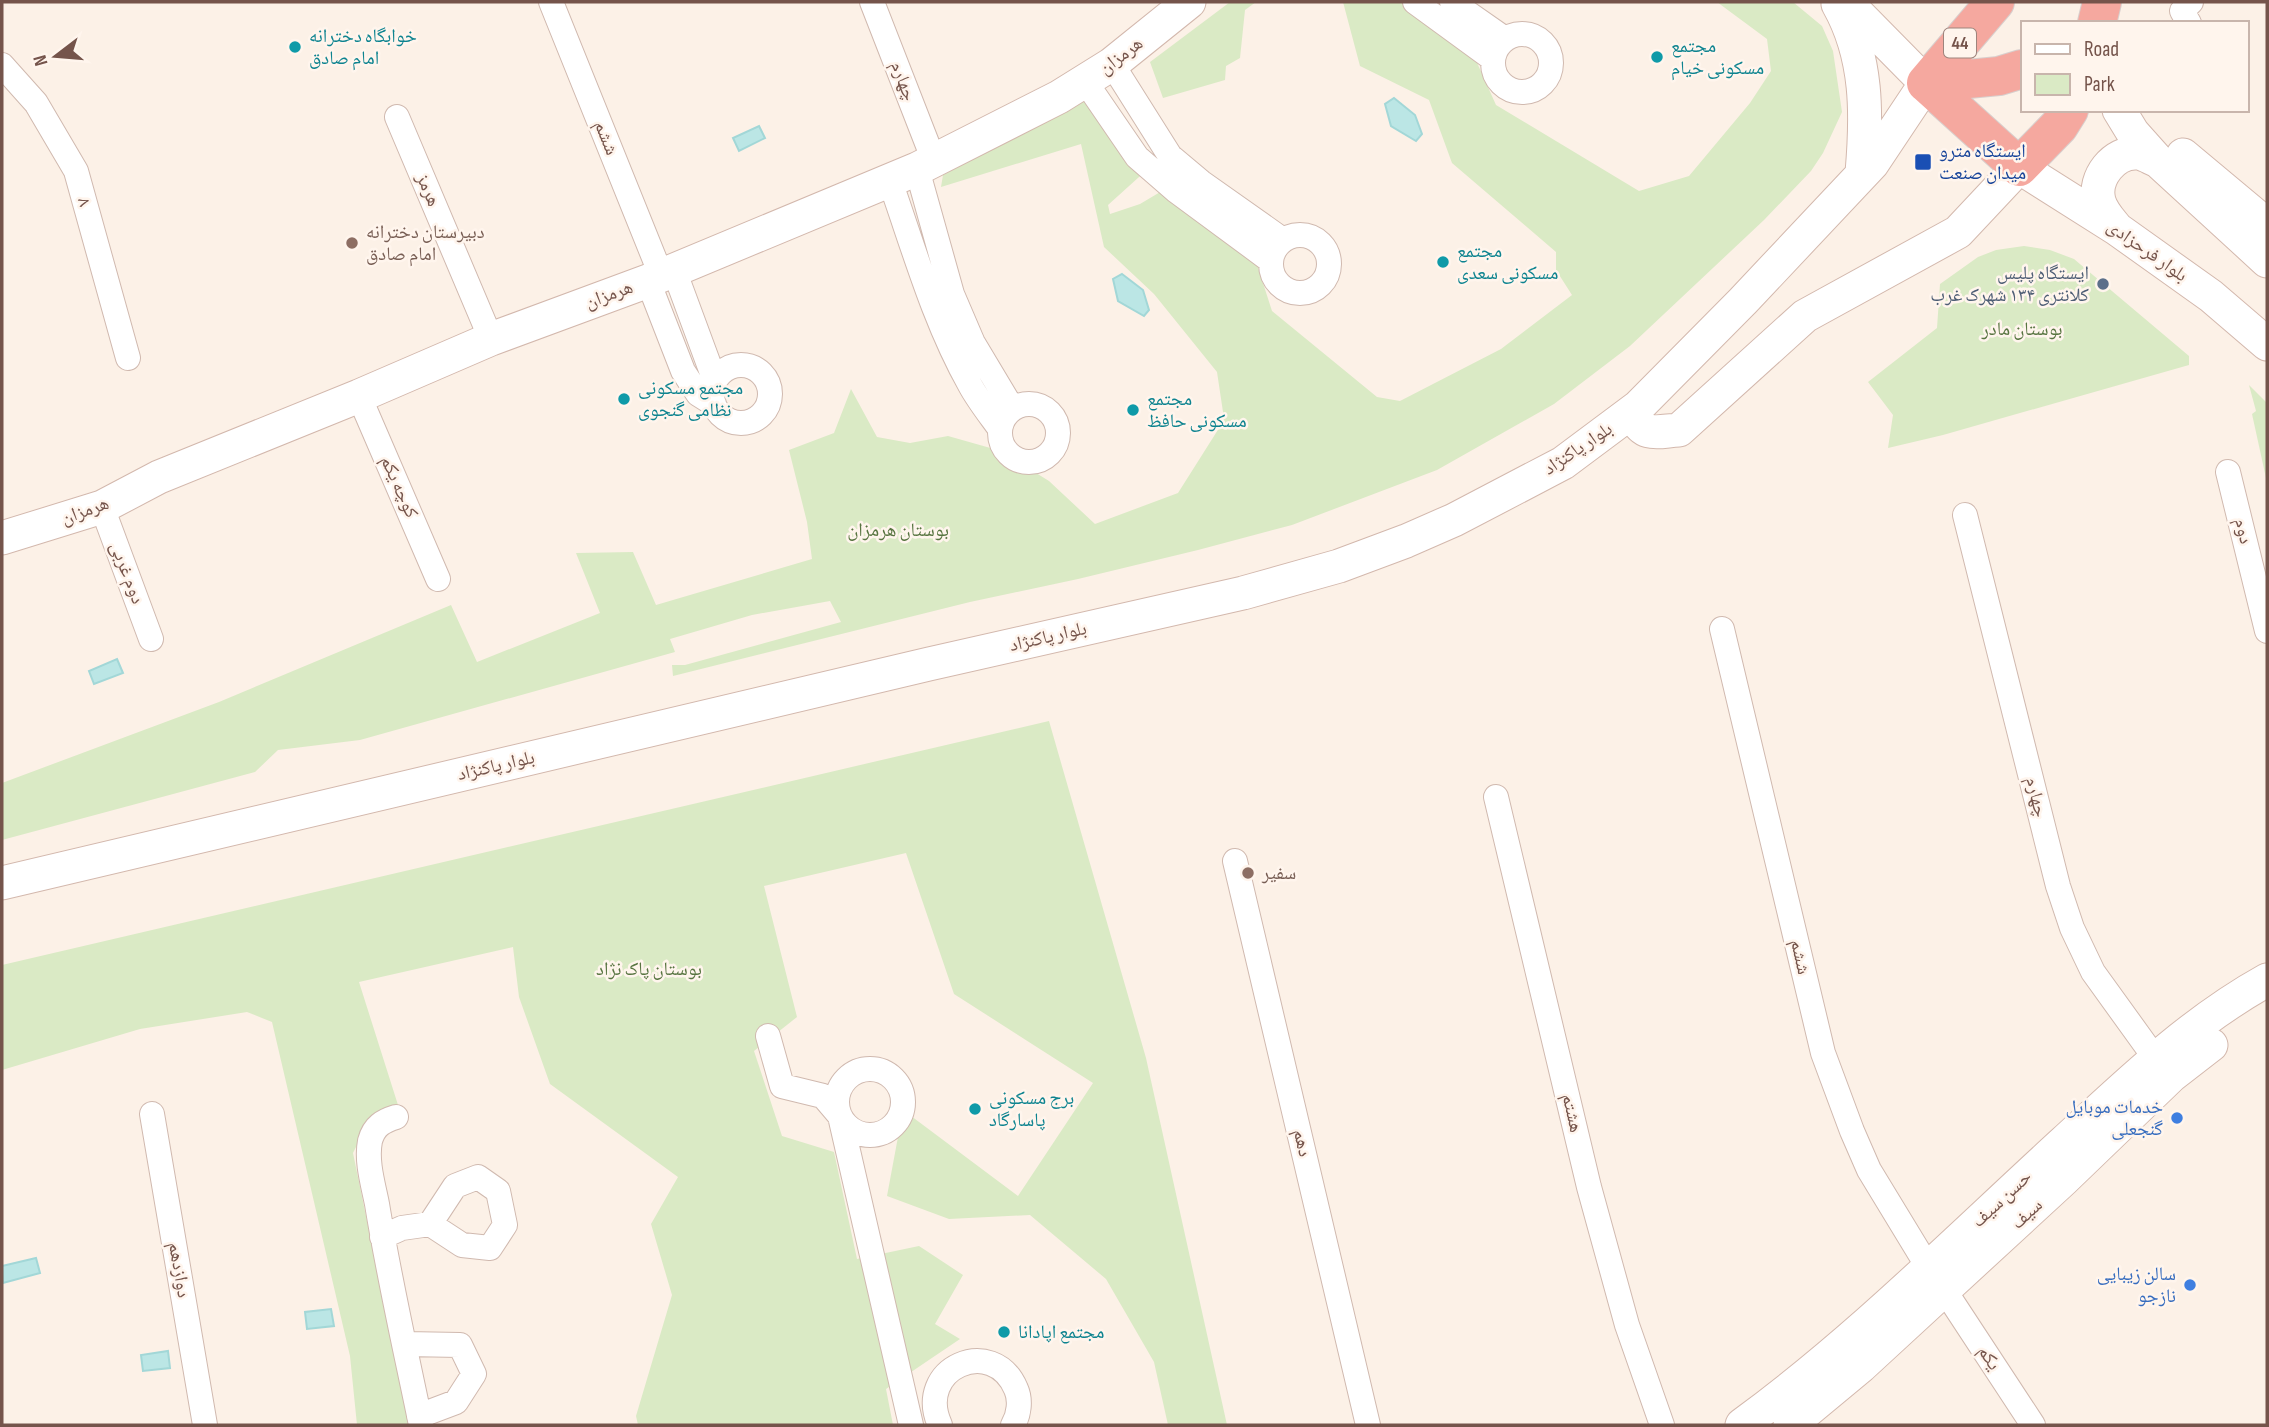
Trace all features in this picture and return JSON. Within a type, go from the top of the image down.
[{"type":"highway","name":"44","points":[[1926,83],[1995,2]]},
{"type":"highway","points":[[1926,83],[1999,76],[2021,69]]},
{"type":"highway","points":[[1926,83],[2018,167],[2059,126],[2068,112]]},
{"type":"main road","name":"هرمزان","points":[[2,538],[102,508],[159,477],[491,339],[661,275],[914,170],[1059,97],[1099,73],[1189,2]]},
{"type":"main road","points":[[1837,2],[1852,34],[1863,75],[1865,132],[1862,173]]},
{"type":"main road","points":[[1846,2],[1926,83]]},
{"type":"main road","name":"بلوار پاکنژاد","points":[[2,883],[929,664],[1243,593],[1339,566],[1406,541],[1454,520],[1563,463],[1638,407],[1743,301],[1872,164],[1926,83]]},
{"type":"main road","points":[[2120,112],[2124,122],[2158,161],[2267,261]]},
{"type":"main road","points":[[2146,112],[2185,158],[2267,225]]},
{"type":"main road","points":[[2117,229],[2100,202],[2098,193],[2101,178],[2109,166],[2124,155],[2140,153],[2158,161]]},
{"type":"main road","points":[[1743,301],[1753,319],[1770,328],[1782,327],[1805,317],[1958,232],[2018,167]]},
{"type":"main road","name":"بلوار فرحزادی","points":[[2018,167],[2117,229],[2211,296],[2267,344]]},
{"type":"main road","points":[[1638,407],[1635,416],[1639,427],[1646,431],[1679,430],[1805,317]]},
{"type":"main road","name":"حسن سیف","points":[[1742,1425],[1818,1365],[1936,1279],[2163,1067],[2242,996],[2267,980]]},
{"type":"main road","points":[[2163,1067],[2218,1039],[2267,1007]]},
{"type":"main road","points":[[1790,1425],[1861,1366],[1936,1279]]},
{"type":"street","name":"ششم","points":[[551,2],[661,275],[683,371],[698,394],[714,393]]},
{"type":"street","name":"چهارم","points":[[872,2],[943,299],[970,386],[1006,419]]},
{"type":"street","points":[[1415,2],[1499,49],[1452,2]]},
{"type":"street","name":"۸","points":[[2,65],[36,103],[76,171],[128,358]]},
{"type":"street","points":[[1099,73],[1137,158],[1162,164],[1277,250]]},
{"type":"street","name":"هرمز","points":[[397,117],[491,339]]},
{"type":"street","name":"کوچه یکم","points":[[359,396],[438,579]]},
{"type":"street","name":"دوم","points":[[2228,472],[2267,631]]},
{"type":"street","name":"دوم غربی","points":[[102,508],[151,639]]},
{"type":"street","name":"چهارم","points":[[1965,514],[2058,886],[2072,928],[2093,972],[2163,1067]]},
{"type":"street","name":"ششم","points":[[1722,629],[1823,1053],[1869,1170],[1936,1279]]},
{"type":"street","name":"هشتم","points":[[1496,797],[1593,1199],[1627,1325],[1662,1425]]},
{"type":"street","name":"دهم","points":[[1235,861],[1368,1425]]},
{"type":"street","points":[[768,1036],[782,1086],[823,1097],[839,1116],[911,1425]]},
{"type":"street","name":"دوازدهم","points":[[152,1114],[205,1425]]},
{"type":"street","points":[[396,1116],[382,1121],[370,1140],[369,1158],[382,1237],[420,1420],[456,1402],[474,1374],[460,1345],[405,1344]]},
{"type":"street","points":[[382,1237],[401,1228],[430,1224]]},
{"type":"street","name":"یکم","points":[[1936,1279],[2033,1425]]},
{"type":"street","points":[[940,1425],[934,1410],[934,1395],[940,1382],[949,1370],[962,1363],[977,1361],[990,1363],[1012,1380],[1019,1405],[1013,1425]]},
{"type":"green space","points":[[1230,2],[1256,2],[1245,10],[1240,58],[1226,66],[1225,80],[1163,98],[1150,62]]},
{"type":"green space","name":"بوستان هرمزان","points":[[1343,2],[1434,2],[1461,27],[1496,105],[1639,191],[1689,176],[1750,103],[1771,71],[1767,39],[1717,2],[1793,2],[1822,26],[1833,51],[1842,112],[1823,153],[1811,171],[1764,220],[1630,346],[1554,404],[1437,470],[1292,525],[673,676],[672,665],[685,665],[841,622],[830,601],[752,615],[670,639],[675,652],[360,740],[278,750],[255,772],[2,840],[2,783],[219,702],[451,605],[477,662],[600,613],[576,553],[633,552],[656,605],[812,559],[807,522],[789,450],[834,433],[851,389],[877,437],[910,443],[948,436],[1001,451],[1049,481],[1095,524],[1178,493],[1221,425],[1223,412],[1217,372],[1154,294],[1104,247],[1081,144],[941,187],[943,175],[1100,92],[1149,168],[1108,205],[1110,214],[1140,204],[1172,185],[1252,249],[1272,311],[1377,397],[1400,401],[1501,349],[1572,295],[1556,270],[1556,252],[1452,163],[1429,100],[1360,66]]},
{"type":"green space","name":"بوستان مادر","points":[[2024,246],[2050,250],[2074,259],[2189,356],[2189,365],[1888,448],[1893,415],[1868,382],[1937,328],[1940,284],[1978,257],[1996,250]]},
{"type":"green space","points":[[2249,385],[2267,403],[2266,478],[2252,414],[2256,411]]},
{"type":"green space","name":"بوستان پاک نژاد","points":[[1049,721],[1146,1058],[1227,1425],[1168,1425],[1154,1362],[1106,1279],[1030,1215],[949,1219],[887,1196],[903,1110],[1018,1196],[1093,1083],[954,994],[906,853],[764,886],[797,1017],[754,1051],[782,1136],[834,1152],[857,1259],[919,1246],[963,1275],[935,1324],[960,1339],[886,1389],[893,1425],[638,1425],[636,1416],[672,1295],[651,1224],[678,1177],[550,1084],[519,997],[513,947],[359,982],[398,1105],[367,1125],[353,1153],[409,1425],[357,1425],[350,1356],[272,1022],[247,1012],[140,1029],[2,1070],[2,965]]},
{"type":"water","points":[[1394,98],[1415,115],[1422,134],[1416,141],[1391,126],[1385,104]]},
{"type":"water","points":[[759,126],[765,138],[739,151],[733,138]]},
{"type":"water","points":[[1122,274],[1143,290],[1149,310],[1144,316],[1118,301],[1113,279]]},
{"type":"water","points":[[117,659],[123,673],[94,684],[89,671]]},
{"type":"water","points":[[36,1258],[40,1273],[3,1283],[2,1266]]},
{"type":"water","points":[[331,1309],[334,1326],[307,1329],[305,1312]]},
{"type":"water","points":[[168,1351],[170,1368],[143,1371],[141,1355]]},
{"type":"place","name":"خوابگاه دخترانه امام صادق","points":[[295,47]]},
{"type":"place","name":"مجتمع مسکونی خیام","points":[[1657,57]]},
{"type":"place","name":"ایستگاه مترو میدان صنعت","points":[[1923,162]]},
{"type":"place","name":"دبیرستان دخترانه امام صادق","points":[[352,243]]},
{"type":"place","name":"مجتمع مسکونی سعدی","points":[[1443,262]]},
{"type":"place","name":"ایستگاه پلیس کلانتری ۱۳۴ شهرک غرب","points":[[2103,284]]},
{"type":"place","name":"مجتمع مسکونی نظامی گنجوی","points":[[624,399]]},
{"type":"place","name":"مجتمع مسکونی حافظ","points":[[1133,410]]},
{"type":"place","name":"سفیر","points":[[1248,873]]},
{"type":"place","name":"برج مسکونی پاسارگاد","points":[[975,1109]]},
{"type":"place","name":"خدمات موبایل گنجعلی","points":[[2177,1118]]},
{"type":"place","name":"سالن زیبایی نازجو","points":[[2190,1285]]},
{"type":"place","name":"مجتمع اپادانا","points":[[1004,1332]]}]
